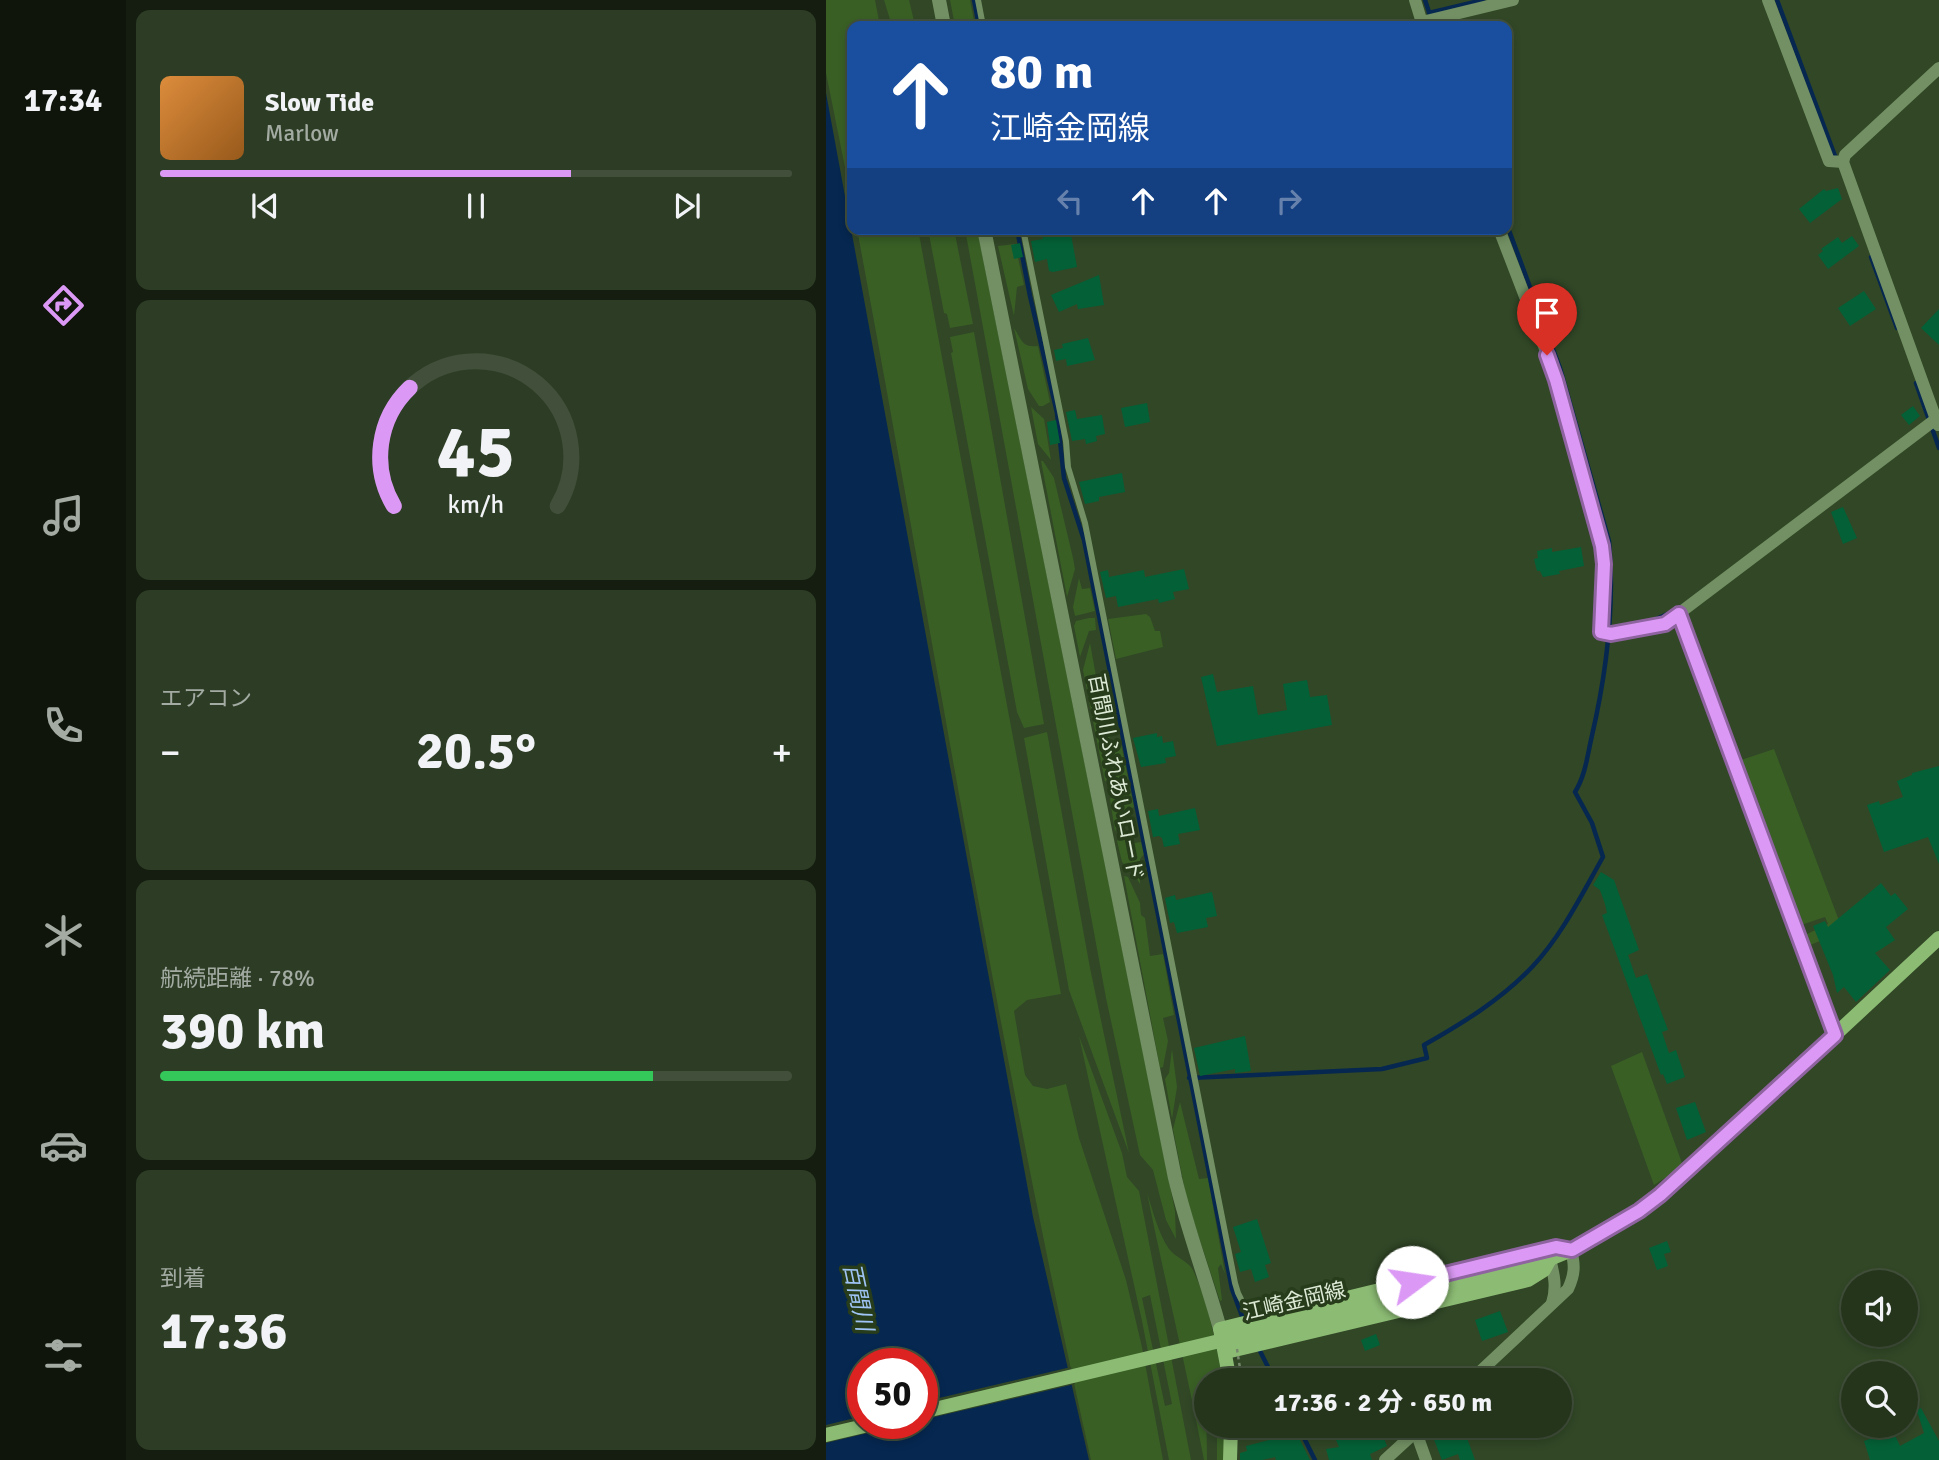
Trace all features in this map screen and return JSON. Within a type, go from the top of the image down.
[{"type":"main road","name":"江崎金岡線","points":[[938,1408],[1506,1272],[1572,1250],[1629,1217],[1660,1195],[1939,938]]},
{"type":"main road","points":[[1230,1368],[1231,1349],[1220,1329],[1556,1247],[1572,1250]]},
{"type":"main road","points":[[1231,1349],[1528,1280],[1544,1270],[1550,1259]]},
{"type":"main road","points":[[826,1435],[847,1430]]},
{"type":"main road","points":[[1230,1460],[1231,1438]]},
{"type":"street","points":[[939,0],[943,21]]},
{"type":"street","points":[[1415,0],[1426,21]]},
{"type":"street","points":[[1431,21],[1513,0]]},
{"type":"street","points":[[1768,0],[1829,161],[1843,162]]},
{"type":"street","points":[[1501,235],[1556,380],[1602,546],[1604,564],[1601,632],[1608,634],[1665,624],[1934,423],[1843,162],[1845,155],[1939,68]]},
{"type":"street","name":"百間川ふれあいロード","points":[[985,235],[1175,1178],[1187,1226],[1220,1329]]},
{"type":"street","points":[[1679,614],[1835,1035]]},
{"type":"street","points":[[1484,1368],[1568,1289],[1574,1276],[1572,1250]]},
{"type":"street","points":[[1550,1259],[1555,1279],[1555,1295],[1551,1303]]},
{"type":"street","points":[[1385,1460],[1409,1438]]},
{"type":"street","points":[[1421,1438],[1426,1460]]},
{"type":"lane","points":[[978,0],[982,21]]},
{"type":"lane","points":[[1024,235],[1066,441],[1068,467],[1085,523],[1235,1283],[1252,1321]]},
{"type":"path","points":[[1231,1349],[1238,1368]]},
{"type":"green space","points":[[826,0],[875,0],[879,21],[847,21],[847,177],[826,73]]},
{"type":"green space","points":[[884,0],[909,0],[914,21],[890,21]]},
{"type":"green space","points":[[950,0],[970,0],[974,21],[954,21]]},
{"type":"green space","points":[[858,235],[919,235],[1061,994],[1027,1000],[1014,1011],[1025,1075],[1033,1086],[1047,1089],[1066,1084],[1079,1138],[1126,1280],[1142,1347],[1163,1460],[1091,1460],[1026,1154]]},
{"type":"green space","points":[[929,235],[955,235],[973,324],[950,328],[947,314],[944,313]]},
{"type":"green space","points":[[966,235],[978,235],[1175,1211],[1176,1239],[1166,1220],[1153,1170],[1140,1155],[1106,998]]},
{"type":"green space","points":[[1015,244],[1024,285],[1017,287],[1014,316],[998,246]]},
{"type":"green space","points":[[1014,328],[1025,344],[1038,346],[1050,402],[1043,406],[1039,406],[1028,389]]},
{"type":"green space","points":[[974,332],[1044,724],[1024,728],[1017,712],[951,353],[950,337]]},
{"type":"green space","points":[[1031,407],[1044,419],[1051,460],[1038,444]]},
{"type":"green space","points":[[1041,461],[1054,478],[1073,558],[1075,569],[1067,597]]},
{"type":"green space","points":[[1079,578],[1082,589],[1090,588],[1095,611],[1075,616],[1073,607]]},
{"type":"green space","points":[[1146,614],[1150,617],[1155,631],[1160,631],[1163,647],[1116,659],[1108,619]]},
{"type":"green space","points":[[1095,618],[1096,630],[1089,631],[1080,657],[1074,626],[1076,621]]},
{"type":"green space","points":[[1090,643],[1096,676],[1107,675],[1118,728],[1107,744],[1105,782],[1083,670]]},
{"type":"green space","points":[[1047,732],[1090,968],[1129,1153],[1069,990],[1024,738]]},
{"type":"green space","points":[[1120,739],[1134,807],[1121,815],[1115,832],[1110,799],[1118,790],[1113,757]]},
{"type":"green space","points":[[1774,749],[1843,931],[1808,946],[1805,935],[1828,924],[1825,917],[1801,925],[1738,761]]},
{"type":"green space","points":[[1125,830],[1128,844],[1141,842],[1144,854],[1140,859],[1140,884],[1122,862],[1117,841]]},
{"type":"green space","points":[[1124,876],[1128,877],[1140,903],[1141,915],[1145,918],[1150,956],[1163,954],[1174,1015],[1163,1018],[1168,1041],[1163,1067],[1160,1068]]},
{"type":"green space","points":[[1079,1036],[1122,1153],[1127,1177],[1139,1191],[1191,1460],[1169,1460],[1142,1321]],"holes":[[[1150,1295],[1172,1404],[1165,1406],[1142,1298]]]},
{"type":"green space","points":[[1172,1049],[1177,1087],[1172,1119],[1165,1079],[1169,1073]]},
{"type":"green space","points":[[1642,1052],[1683,1166],[1654,1185],[1611,1066]]},
{"type":"green space","points":[[1180,1102],[1199,1179],[1208,1178],[1225,1274],[1221,1264],[1218,1268],[1220,1301],[1187,1201],[1173,1129]]},
{"type":"green space","points":[[1147,1193],[1165,1243],[1193,1270],[1208,1310],[1215,1339],[1221,1368],[1194,1368],[1194,1412]]},
{"type":"green space","points":[[1199,1438],[1207,1438],[1207,1460],[1204,1460]]},
{"type":"green space","points":[[1217,1438],[1224,1438],[1223,1460],[1217,1460]]},
{"type":"water","name":"百間川","points":[[826,93],[847,207],[847,235],[852,235],[1033,1217],[1089,1460],[826,1460]]},
{"type":"pier","points":[[1071,1367],[1075,1384],[938,1416],[938,1398]]},
{"type":"pier","points":[[847,1420],[847,1438],[826,1443],[826,1425]]},
{"type":"building","points":[[1838,188],[1842,199],[1810,223],[1799,209],[1824,189],[1826,191]]},
{"type":"building","points":[[1042,235],[1071,235],[1077,267],[1053,272],[1049,271],[1047,259],[1035,262],[1031,241],[1043,239]]},
{"type":"building","points":[[1852,236],[1859,246],[1828,269],[1818,255],[1823,251],[1821,249],[1838,237],[1842,243]]},
{"type":"building","points":[[1020,243],[1023,257],[1014,259],[1011,245]]},
{"type":"building","points":[[1099,275],[1104,305],[1078,309],[1077,304],[1059,312],[1051,295]]},
{"type":"building","points":[[1864,291],[1876,309],[1850,326],[1838,308]]},
{"type":"building","points":[[1939,309],[1939,345],[1921,328]]},
{"type":"building","points":[[1088,338],[1095,360],[1067,366],[1066,359],[1056,361],[1054,350],[1063,348],[1062,344]]},
{"type":"building","points":[[1147,403],[1150,422],[1125,427],[1121,408]]},
{"type":"building","points":[[1913,406],[1920,416],[1909,425],[1901,415]]},
{"type":"building","points":[[1075,410],[1077,419],[1102,415],[1105,434],[1096,436],[1097,441],[1086,444],[1085,439],[1072,441],[1066,412]]},
{"type":"building","points":[[1056,420],[1060,443],[1050,445],[1047,422]]},
{"type":"building","points":[[1122,473],[1125,492],[1099,497],[1099,501],[1085,504],[1079,482]]},
{"type":"building","points":[[1843,507],[1857,538],[1843,544],[1831,512]]},
{"type":"building","points":[[1581,547],[1584,566],[1543,577],[1540,571],[1537,571],[1534,559],[1538,558],[1537,551],[1552,548],[1552,552]]},
{"type":"building","points":[[1184,569],[1189,589],[1173,592],[1175,599],[1159,603],[1158,599],[1118,607],[1116,596],[1106,598],[1100,572],[1108,570],[1109,577],[1144,570],[1145,577]]},
{"type":"building","points":[[1213,674],[1217,692],[1253,686],[1258,715],[1287,710],[1283,684],[1307,680],[1310,697],[1327,695],[1332,725],[1217,746],[1201,677]]},
{"type":"building","points":[[1157,733],[1157,737],[1162,736],[1163,743],[1173,741],[1176,756],[1165,758],[1166,763],[1141,767],[1133,738]]},
{"type":"building","points":[[1939,766],[1939,864],[1928,837],[1884,852],[1867,805],[1879,801],[1880,805],[1903,797],[1897,781],[1912,773]]},
{"type":"building","points":[[1195,808],[1200,830],[1178,834],[1180,844],[1164,847],[1162,838],[1153,837],[1148,811],[1158,809],[1159,816]]},
{"type":"building","points":[[1601,872],[1614,880],[1639,950],[1628,955],[1636,978],[1647,974],[1668,1030],[1662,1032],[1669,1053],[1676,1050],[1685,1077],[1667,1084],[1663,1074],[1661,1075],[1602,915],[1607,913],[1605,904],[1600,890],[1593,885]]},
{"type":"building","points":[[1881,883],[1891,896],[1895,893],[1908,909],[1886,927],[1895,940],[1875,953],[1890,970],[1856,1002],[1844,987],[1837,993],[1833,975],[1813,926],[1825,921],[1828,927]]},
{"type":"building","points":[[1212,892],[1217,916],[1206,918],[1208,927],[1177,933],[1174,922],[1170,923],[1165,898],[1175,895],[1176,900]]},
{"type":"building","points":[[1245,1036],[1251,1071],[1235,1073],[1235,1069],[1200,1076],[1194,1048]]},
{"type":"building","points":[[1695,1102],[1706,1132],[1687,1140],[1676,1108]]},
{"type":"building","points":[[1257,1219],[1271,1263],[1265,1265],[1269,1277],[1255,1282],[1251,1269],[1240,1272],[1235,1254],[1241,1252],[1233,1227]]},
{"type":"building","points":[[1667,1241],[1671,1252],[1664,1254],[1668,1266],[1657,1270],[1649,1248]]},
{"type":"building","points":[[1500,1311],[1508,1332],[1482,1341],[1475,1320]]},
{"type":"building","points":[[1376,1334],[1380,1345],[1365,1351],[1361,1340]]},
{"type":"building","points":[[1918,1407],[1939,1441],[1939,1460],[1870,1460],[1864,1441],[1873,1438],[1896,1438],[1900,1446],[1924,1433]]},
{"type":"building","points":[[1268,1438],[1299,1438],[1310,1460],[1276,1460],[1275,1457],[1240,1460],[1240,1453],[1247,1451],[1246,1446],[1269,1440]]},
{"type":"building","points":[[1335,1438],[1384,1438],[1387,1446],[1370,1454],[1372,1460],[1329,1460],[1326,1449],[1339,1447]]},
{"type":"building","points":[[1433,1438],[1467,1438],[1475,1460],[1460,1460],[1458,1454],[1442,1460]]},
{"type":"waterway","points":[[974,0],[978,21]]},
{"type":"waterway","points":[[1425,0],[1429,12]]},
{"type":"waterway","points":[[1429,13],[1483,0]]},
{"type":"waterway","points":[[1777,0],[1835,156]]},
{"type":"waterway","points":[[1018,235],[1057,413],[1064,478],[1084,540],[1232,1289],[1242,1316]]},
{"type":"waterway","points":[[1189,1078],[1382,1069],[1427,1058],[1424,1045],[1482,1010],[1533,966],[1562,928],[1603,857],[1592,823],[1575,792],[1585,767],[1605,666],[1611,591],[1609,541],[1560,368],[1511,235]]},
{"type":"waterway","points":[[1871,257],[1897,328]]},
{"type":"waterway","points":[[1916,383],[1939,448]]},
{"type":"waterway","points":[[1654,620],[1674,611]]},
{"type":"waterway","points":[[1260,1351],[1268,1368]]},
{"type":"waterway","points":[[1304,1438],[1315,1460]]},
{"type":"route","points":[[1412,1282],[1556,1247],[1572,1250],[1639,1211],[1681,1178],[1835,1035],[1679,614],[1665,624],[1611,634],[1601,632],[1604,564],[1602,546],[1547,355]]}]
